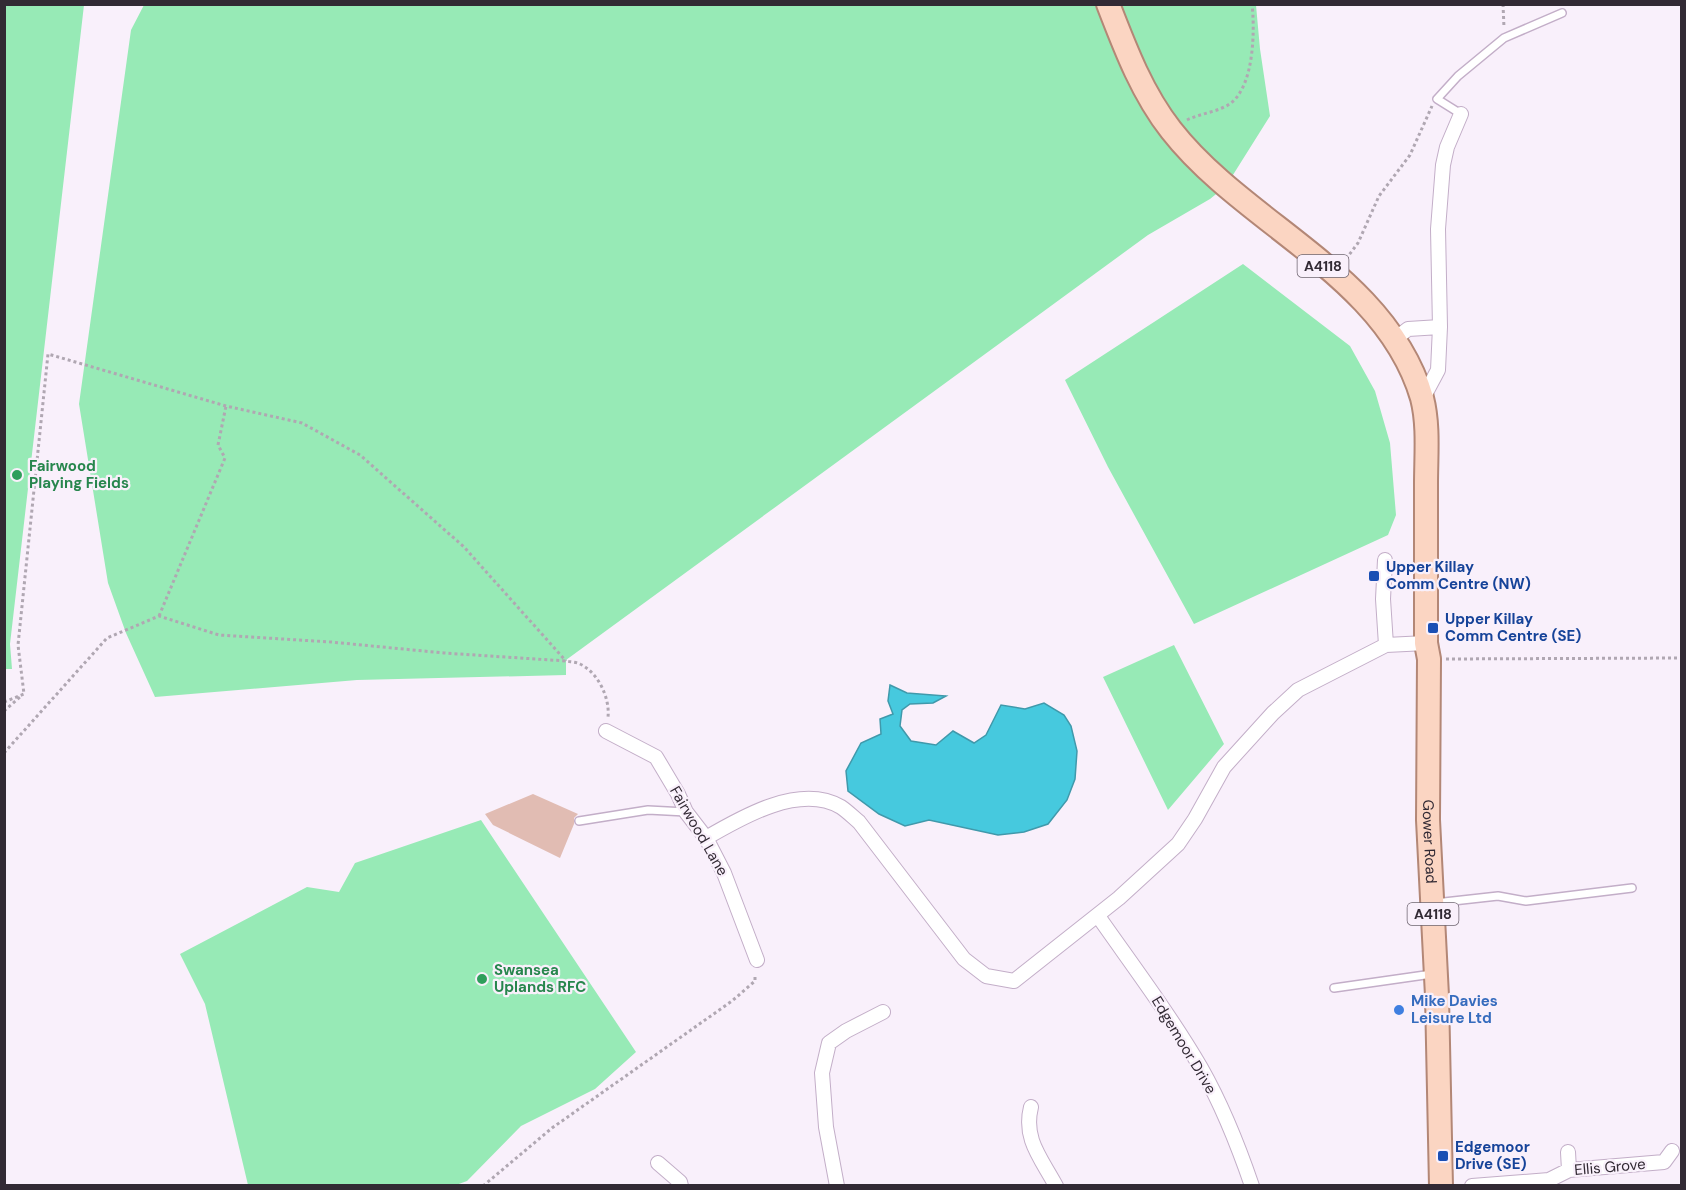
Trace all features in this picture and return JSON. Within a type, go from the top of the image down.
[{"type":"main road","name":"A4118","points":[[1108,4],[1135,70],[1171,130],[1226,186],[1357,293],[1395,339],[1412,369],[1422,400],[1426,440],[1427,651]]},
{"type":"main road","name":"Gower Road","points":[[1427,651],[1428,820],[1436,974],[1441,1185]]},
{"type":"street","points":[[1422,400],[1438,370],[1440,327],[1438,228],[1443,165],[1447,147],[1461,114]]},
{"type":"street","points":[[1395,339],[1408,329],[1440,327]]},
{"type":"street","points":[[1384,560],[1383,599],[1386,645]]},
{"type":"street","points":[[706,838],[743,817],[781,802],[815,799],[841,806],[859,822],[964,959],[986,976],[1014,981],[1098,916],[1178,844],[1224,768],[1273,713],[1298,690],[1386,645],[1427,651]]},
{"type":"street","name":"Fairwood Lane","points":[[606,731],[656,757],[686,812],[706,838],[724,873],[757,960]]},
{"type":"street","name":"Edgemoor Drive","points":[[1098,916],[1171,1020],[1201,1069],[1223,1110],[1252,1185]]},
{"type":"street","points":[[837,1185],[826,1127],[822,1073],[829,1043],[846,1031],[883,1012]]},
{"type":"street","points":[[1031,1107],[1029,1124],[1031,1141],[1056,1185]]},
{"type":"street","name":"Ellis Grove","points":[[1472,1185],[1550,1180],[1569,1170],[1664,1162],[1672,1151]]},
{"type":"street","points":[[1568,1152],[1569,1170]]},
{"type":"street","points":[[658,1163],[681,1185]]},
{"type":"lane","points":[[1461,114],[1437,99],[1458,76],[1504,38],[1562,13]]},
{"type":"lane","points":[[579,821],[648,810],[686,812]]},
{"type":"lane","points":[[1432,903],[1498,896],[1526,901],[1632,888]]},
{"type":"lane","points":[[1334,988],[1436,974]]},
{"type":"path","points":[[1171,130],[1199,114],[1230,103],[1240,93],[1247,80],[1251,48],[1252,4]]},
{"type":"path","points":[[1503,4],[1504,38]]},
{"type":"path","points":[[1335,275],[1358,243],[1379,196],[1410,155],[1431,107],[1437,99]]},
{"type":"path","points":[[24,694],[18,645],[48,354],[226,406],[302,423],[360,455],[464,547],[566,660]]},
{"type":"path","points":[[159,616],[225,458],[218,445],[226,406]]},
{"type":"path","points":[[4,753],[107,638],[159,616],[219,635],[566,660],[582,665],[601,685],[609,706],[606,731]]},
{"type":"path","points":[[1427,651],[1682,658]]},
{"type":"path","points":[[4,702],[24,694]]},
{"type":"path","points":[[4,711],[24,694]]},
{"type":"path","points":[[483,1185],[552,1128],[732,1001],[755,981],[757,960]]},
{"type":"green space","name":"Fairwood Playing Fields","points":[[4,5],[84,5],[10,644],[12,669],[4,669]]},
{"type":"green space","points":[[144,5],[1256,5],[1270,116],[1226,186],[1210,199],[1148,235],[566,660],[566,675],[357,680],[155,697],[126,633],[108,583],[79,404],[131,30]]},
{"type":"green space","points":[[1243,264],[1350,346],[1375,391],[1390,443],[1396,515],[1388,535],[1194,624],[1108,467],[1065,380]]},
{"type":"green space","points":[[1174,645],[1224,744],[1168,810],[1103,677]]},
{"type":"green space","points":[[481,820],[636,1052],[595,1089],[521,1126],[467,1181],[456,1185],[248,1185],[205,1004],[180,954],[307,887],[339,892],[355,863]]},
{"type":"water","points":[[890,685],[907,693],[946,696],[933,703],[910,704],[902,710],[900,726],[911,741],[936,745],[953,731],[974,743],[986,735],[1001,705],[1025,709],[1044,703],[1064,715],[1071,726],[1077,751],[1075,779],[1067,800],[1048,824],[1024,832],[998,835],[929,820],[905,826],[879,814],[848,791],[846,771],[861,743],[881,734],[880,719],[893,714],[888,701]]},
{"type":"building","points":[[533,794],[578,814],[574,818],[574,824],[560,858],[493,825],[485,814]]},
{"type":"place","name":"Fairwood Playing Fields","points":[[17,475]]},
{"type":"place","name":"Upper Killay Comm Centre (NW)","points":[[1374,576]]},
{"type":"place","name":"Upper Killay Comm Centre (SE)","points":[[1433,628]]},
{"type":"place","name":"Swansea Uplands RFC","points":[[482,979]]},
{"type":"place","name":"Mike Davies Leisure Ltd","points":[[1399,1010]]},
{"type":"place","name":"Edgemoor Drive (SE)","points":[[1443,1156]]}]
